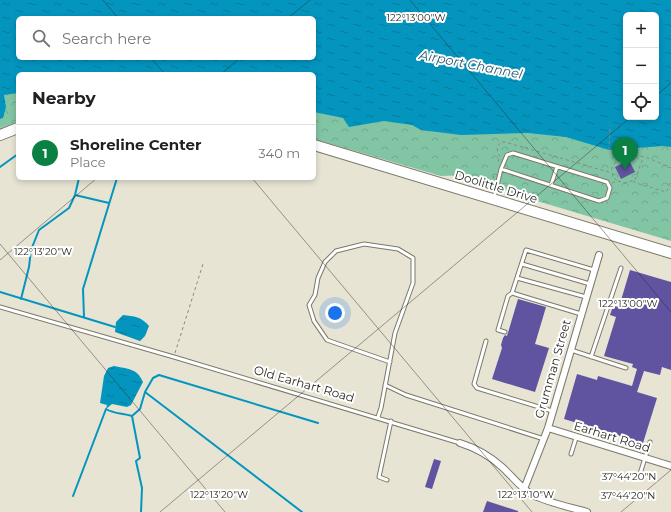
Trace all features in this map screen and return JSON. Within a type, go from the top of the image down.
[{"type":"main road","points":[[0,134],[16,129]]},
{"type":"main road","name":"Doolittle Drive","points":[[316,146],[671,253]]},
{"type":"street","name":"Grumman Street","points":[[524,489],[548,428],[599,255]]},
{"type":"street","name":"Earhart Road","points":[[548,428],[576,438],[671,466]]},
{"type":"street","name":"Old Earhart Road","points":[[460,443],[473,447],[484,453],[501,466],[524,489],[534,496],[587,512]]},
{"type":"lane","points":[[494,199],[501,169],[507,155],[513,153],[607,182],[610,188],[607,198],[599,201],[501,169]]},
{"type":"lane","points":[[551,185],[557,166]]},
{"type":"lane","points":[[378,417],[390,362],[395,333],[413,283],[413,258],[398,249],[364,244],[336,251],[325,262],[318,278],[315,295],[309,305],[314,321],[327,340],[390,362]]},
{"type":"lane","points":[[505,332],[498,330],[508,296],[512,293],[526,250],[595,270]]},
{"type":"lane","points":[[522,264],[590,284]]},
{"type":"lane","points":[[591,357],[621,268]]},
{"type":"lane","points":[[517,278],[586,297]]},
{"type":"lane","points":[[512,293],[581,314]]},
{"type":"lane","name":"Old Earhart Road","points":[[0,308],[174,357],[378,417],[460,443]]},
{"type":"lane","points":[[486,341],[474,384],[477,388],[552,411]]},
{"type":"lane","points":[[570,350],[626,368]]},
{"type":"lane","points":[[385,385],[406,394],[544,439]]},
{"type":"lane","points":[[387,480],[379,477],[391,421]]},
{"type":"lane","points":[[571,454],[576,438]]},
{"type":"lane","points":[[639,477],[650,442]]},
{"type":"path","points":[[608,150],[610,125]]},
{"type":"path","points":[[617,181],[614,178],[611,169],[621,157],[626,155],[638,155],[671,168]]},
{"type":"path","points":[[608,185],[617,181],[625,183],[635,180],[643,157]]},
{"type":"path","points":[[633,181],[666,192],[671,180]]},
{"type":"path","points":[[174,357],[181,330],[203,264]]},
{"type":"green space","points":[[0,0],[671,0],[671,241],[517,195],[468,175],[441,176],[316,140],[316,72],[16,72],[16,123],[0,128]]},
{"type":"water","name":"Airport Channel","points":[[0,0],[671,0],[671,147],[663,146],[609,150],[566,137],[528,133],[461,135],[421,130],[412,125],[384,121],[349,127],[343,118],[316,112],[316,72],[16,72],[16,93],[4,95],[6,107],[3,118],[0,119]]},
{"type":"water","points":[[123,315],[138,318],[149,326],[145,336],[140,341],[115,332],[116,322]]},
{"type":"water","points":[[114,366],[132,370],[141,377],[143,382],[131,405],[127,407],[112,404],[106,409],[107,405],[100,403],[104,376],[108,368]]},
{"type":"building","points":[[629,160],[635,172],[621,179],[615,167]]},
{"type":"building","points":[[630,270],[671,282],[671,370],[662,367],[660,375],[644,371],[637,392],[657,398],[643,443],[564,419],[577,374],[597,380],[598,376],[632,386],[637,369],[632,367],[633,364],[604,356],[616,317],[610,315],[613,306],[619,307]]},
{"type":"building","points":[[518,299],[546,307],[535,344],[549,348],[535,392],[492,379],[502,348],[501,345],[503,338],[505,335],[507,336]]},
{"type":"building","points":[[434,459],[441,461],[432,489],[425,487]]},
{"type":"building","points":[[487,501],[518,511],[518,512],[483,512]]},
{"type":"waterway","points":[[0,167],[16,155]]},
{"type":"waterway","points":[[21,299],[29,267],[31,250],[39,230],[69,208],[75,195],[79,180]]},
{"type":"waterway","points":[[84,317],[83,289],[116,180]]},
{"type":"waterway","points":[[75,195],[109,203]]},
{"type":"waterway","points":[[0,292],[115,327]]},
{"type":"waterway","points":[[145,392],[153,378],[159,375],[318,423]]},
{"type":"waterway","points":[[132,416],[140,409],[145,392],[302,512]]},
{"type":"waterway","points":[[73,496],[106,409],[112,412],[132,416],[140,458],[136,461],[142,488],[141,512]]},
{"type":"place","name":"Shoreline Center","points":[[625,170]]}]
